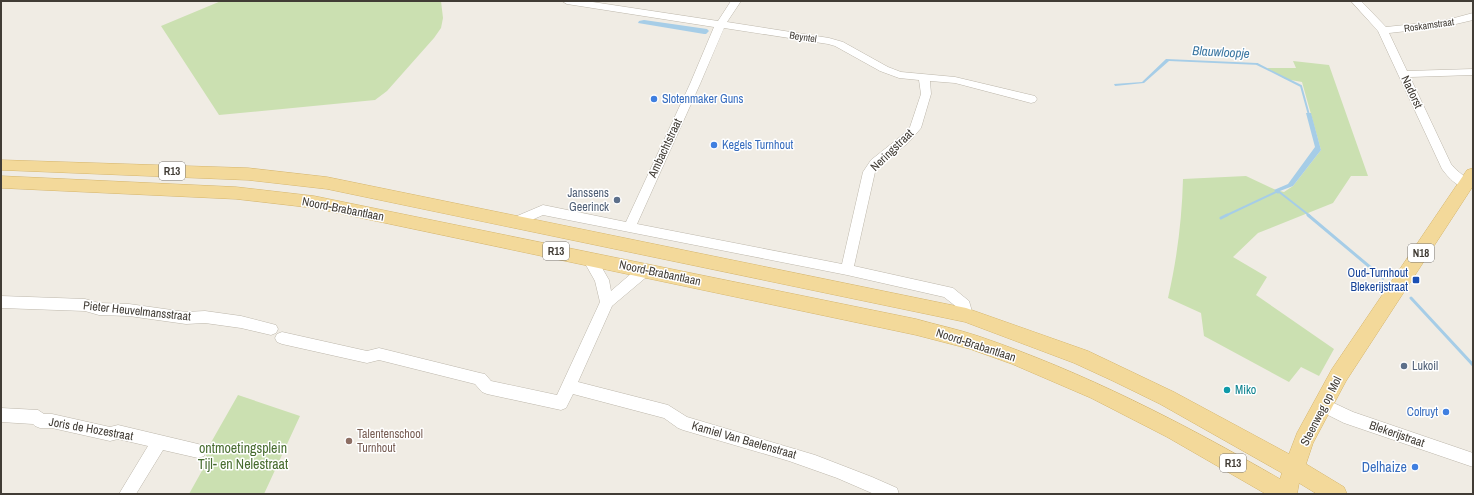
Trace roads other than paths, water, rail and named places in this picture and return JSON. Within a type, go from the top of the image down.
[{"type":"main road","name":"Noord-Brabantlaan","points":[[1,165],[248,174],[327,183],[856,291],[966,315],[1087,360],[1167,398],[1294,468]]},
{"type":"main road","name":"Steenweg op Mol","points":[[1285,494],[1304,440],[1339,375],[1470,179]]},
{"type":"main road","name":"Noord-Brabantlaan","points":[[1,182],[236,192],[314,202],[901,324],[977,343],[1025,361],[1118,401],[1160,422],[1285,494]]},
{"type":"main road","points":[[502,240],[514,222]]},
{"type":"main road","name":"R13","points":[[1294,468],[1336,494]]},
{"type":"street","name":"Beyntel","points":[[567,1],[592,3],[720,25],[829,41],[839,44],[884,70],[899,75],[956,80],[1031,99]]},
{"type":"street","name":"Ambachtstraat","points":[[628,228],[695,84],[720,25],[736,1]]},
{"type":"street","name":"Nadorst","points":[[1356,1],[1383,30],[1446,166],[1453,175],[1470,179]]},
{"type":"street","name":"Roskamstraat","points":[[1383,30],[1413,28],[1465,20],[1473,16]]},
{"type":"street","points":[[1404,74],[1473,72]]},
{"type":"street","name":"Neringstraat","points":[[847,270],[869,172],[875,163],[904,140],[915,128],[926,94],[924,78]]},
{"type":"street","points":[[514,222],[543,210],[628,228],[847,270],[948,292],[964,305],[966,315]]},
{"type":"street","points":[[589,258],[602,280],[608,302]]},
{"type":"street","points":[[568,386],[608,302],[645,270]]},
{"type":"street","name":"Pieter Heuvelmansstraat","points":[[1,302],[86,305],[99,309],[129,310],[186,318],[205,317],[241,322],[367,357],[379,354],[480,379],[487,387],[556,403],[561,403],[568,386]]},
{"type":"street","name":"Kamiel Van Baelenstraat","points":[[568,386],[668,412],[683,423],[807,459],[853,476],[891,494]]},
{"type":"street","name":"Blekerijstraat","points":[[1323,405],[1349,418],[1473,460]]},
{"type":"street","name":"Joris de Hozestraat","points":[[1,416],[38,417],[40,420],[52,421],[110,434],[118,432],[198,452]]},
{"type":"street","points":[[127,494],[159,442]]},
{"type":"water","points":[[644,20],[707,29],[709,31],[704,34],[638,23],[639,21]]},
{"type":"water","points":[[1166,59],[1257,63],[1260,65],[1169,61],[1144,83],[1115,86],[1114,84],[1142,82]]},
{"type":"water","points":[[1306,113],[1311,113],[1321,150],[1293,186],[1280,191],[1278,194],[1274,190],[1288,184],[1315,147]]},
{"type":"waterway","name":"Blauwloopje","points":[[1257,64],[1301,86],[1309,115]]},
{"type":"waterway","name":"Blauwloopje","points":[[1225,216],[1278,191],[1310,216]]},
{"type":"waterway","name":"Blauwloopje","points":[[1308,215],[1383,278]]},
{"type":"waterway","name":"Blauwloopje","points":[[1221,218],[1225,216]]},
{"type":"waterway","name":"Blauwloopje","points":[[1411,298],[1473,365]]},
{"type":"place","name":"Slotenmaker Guns","points":[[654,99]]},
{"type":"place","name":"Kegels Turnhout","points":[[714,145]]},
{"type":"place","name":"Janssens Geerinck","points":[[617,200]]},
{"type":"place","name":"Oud-Turnhout Blekerijstraat","points":[[1416,280]]},
{"type":"place","name":"Lukoil","points":[[1404,366]]},
{"type":"place","name":"Miko","points":[[1227,390]]},
{"type":"place","name":"Colruyt","points":[[1446,412]]},
{"type":"place","name":"Talentenschool Turnhout","points":[[349,441]]},
{"type":"place","name":"Delhaize","points":[[1415,467]]},
{"type":"park label","name":"ontmoetingsplein Tijl- en Nelestraat","points":[[243,456]]}]
